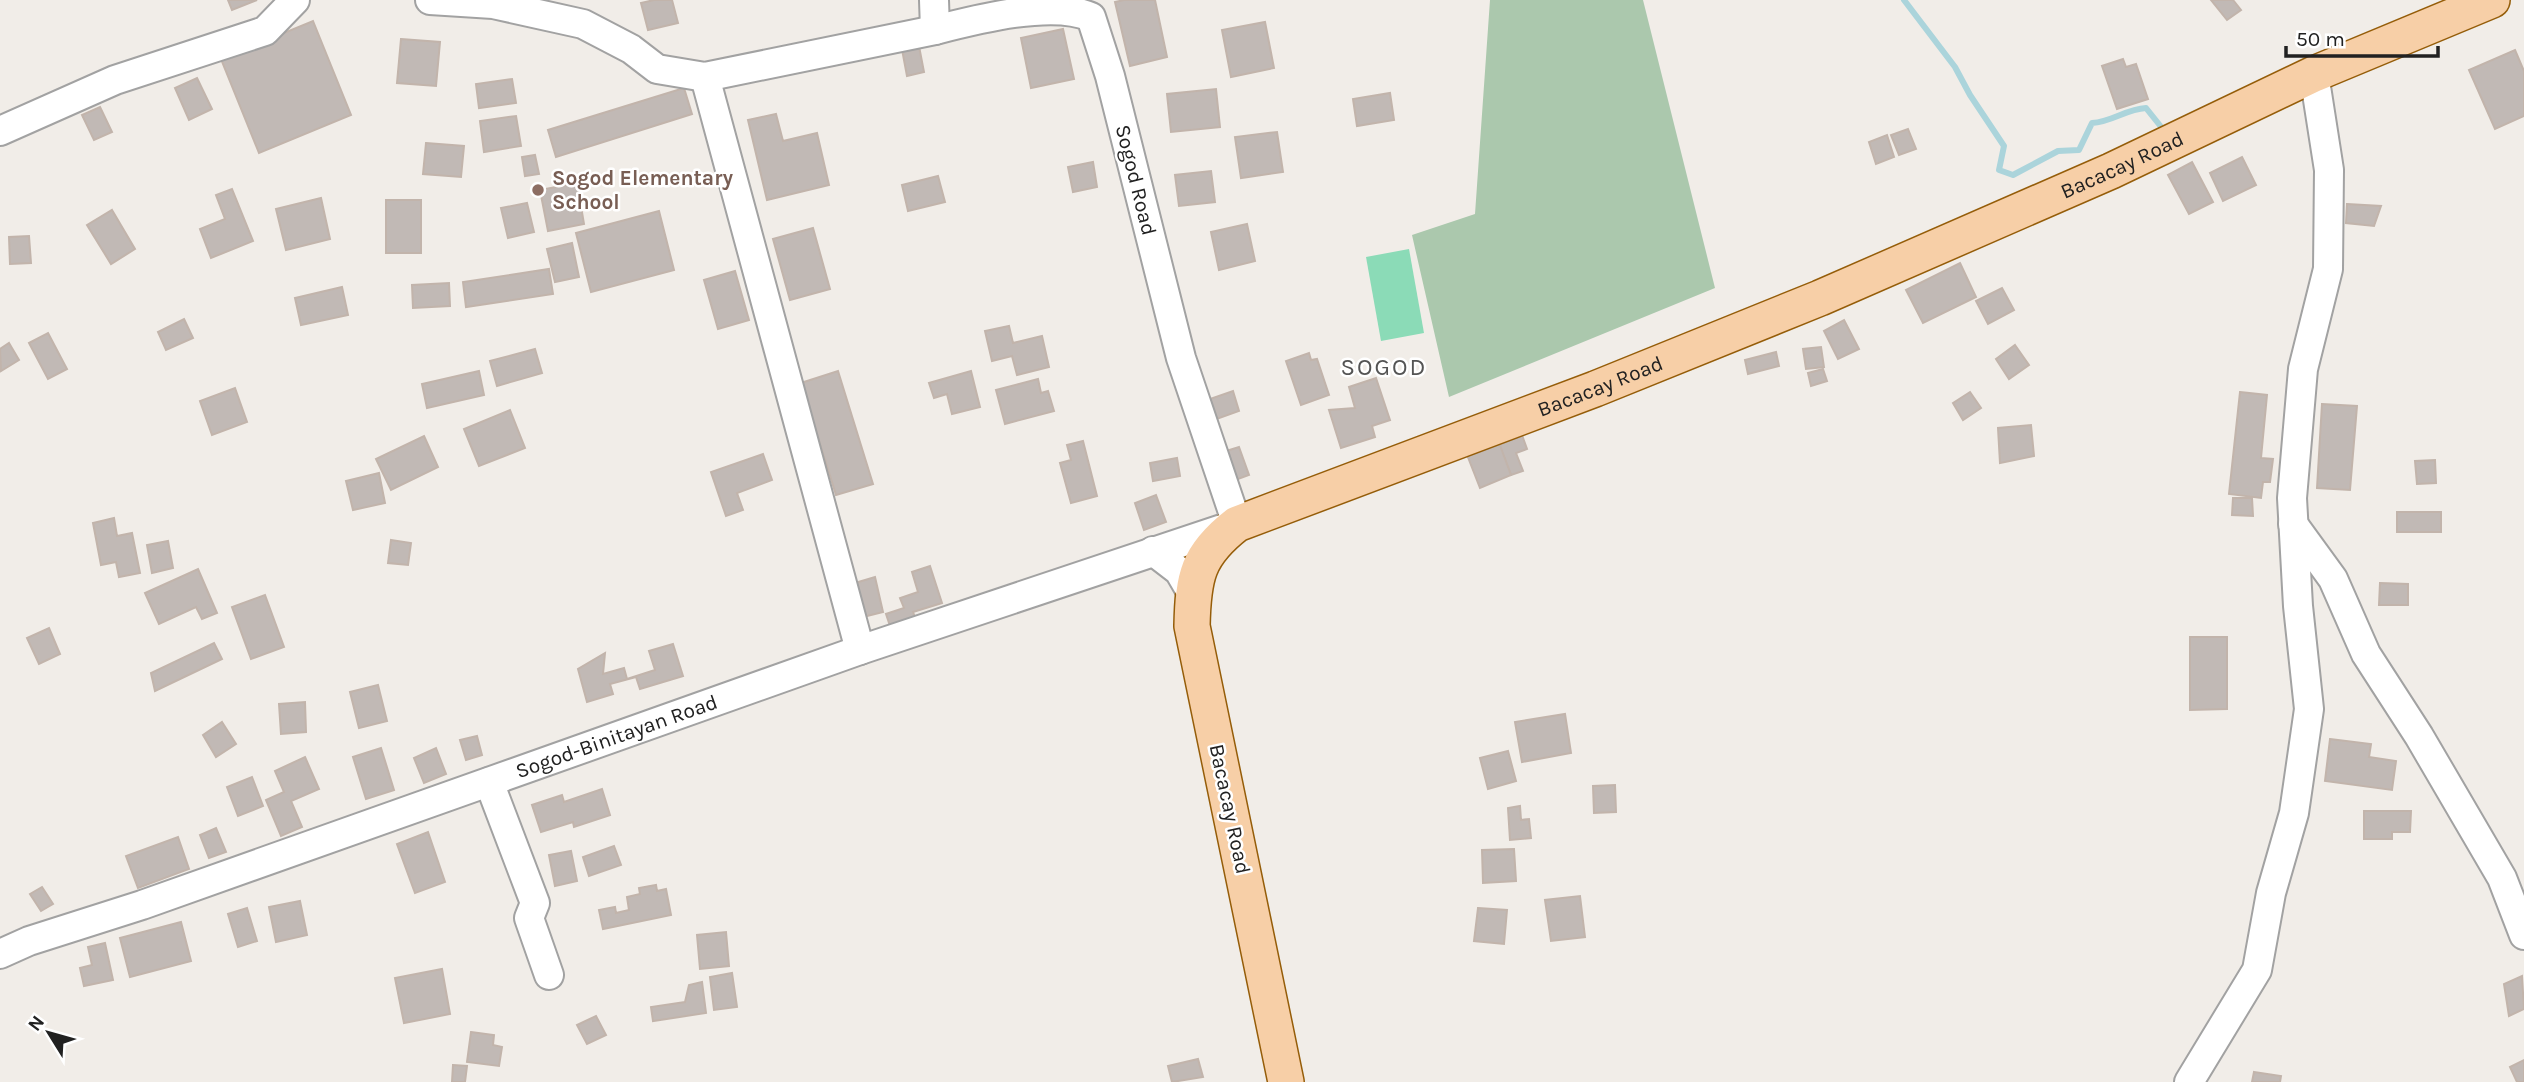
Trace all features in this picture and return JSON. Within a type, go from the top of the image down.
[{"type":"main road","name":"Bacacay Road","points":[[1286,1082],[1192,626],[1193,595],[1198,569],[1208,551],[1237,524],[1595,389],[1820,298],[2111,171],[2314,74],[2492,0]]},
{"type":"street","points":[[0,131],[4,132],[115,80],[265,31],[295,0]]},
{"type":"street","points":[[430,0],[493,4],[583,24],[631,49],[657,69],[705,77],[860,650]]},
{"type":"street","points":[[934,0],[935,30]]},
{"type":"street","name":"Sogod Road","points":[[705,77],[935,30],[1025,8],[1079,9],[1091,17],[1110,76],[1181,358],[1237,524]]},
{"type":"street","points":[[2189,1082],[2257,970],[2271,892],[2294,813],[2309,709],[2292,498],[2304,369],[2328,269],[2329,170],[2314,74]]},
{"type":"street","name":"Sogod-Binitayan Road","points":[[0,954],[29,941],[142,905],[860,650],[1237,524]]},
{"type":"street","points":[[2293,524],[2333,579],[2367,654],[2419,736],[2502,878],[2524,935]]},
{"type":"street","points":[[1153,551],[1179,571],[1193,595]]},
{"type":"street","points":[[489,782],[535,903],[529,918],[549,975]]},
{"type":"green space","points":[[1490,0],[1643,0],[1715,288],[1449,397],[1412,235],[1475,214]]},
{"type":"green space","points":[[1409,249],[1424,333],[1381,341],[1366,257]]},
{"type":"building","points":[[228,0],[257,0],[232,10]]},
{"type":"building","points":[[672,0],[678,23],[648,30],[641,3]]},
{"type":"building","points":[[1155,0],[1167,57],[1130,66],[1115,2]]},
{"type":"building","points":[[2211,0],[2233,0],[2241,10],[2227,20]]},
{"type":"building","points":[[313,21],[351,115],[259,153],[221,59]]},
{"type":"building","points":[[1265,22],[1274,68],[1231,77],[1222,30]]},
{"type":"building","points":[[1063,29],[1074,79],[1031,88],[1021,38]]},
{"type":"building","points":[[401,39],[440,42],[436,86],[397,83]]},
{"type":"building","points":[[918,41],[924,72],[907,76],[901,44]]},
{"type":"building","points":[[2515,50],[2524,71],[2524,116],[2495,129],[2469,70]]},
{"type":"building","points":[[2123,59],[2126,67],[2136,64],[2148,99],[2117,109],[2102,66]]},
{"type":"building","points":[[197,78],[212,109],[189,120],[175,88]]},
{"type":"building","points":[[512,79],[516,103],[479,108],[476,84]]},
{"type":"building","points":[[684,88],[692,114],[556,157],[548,130]]},
{"type":"building","points":[[1216,89],[1220,127],[1171,132],[1167,94]]},
{"type":"building","points":[[1390,93],[1394,120],[1357,126],[1353,99]]},
{"type":"building","points":[[100,107],[112,132],[94,140],[82,115]]},
{"type":"building","points":[[776,114],[783,141],[817,133],[829,185],[767,200],[748,120]]},
{"type":"building","points":[[516,116],[521,146],[484,152],[480,121]]},
{"type":"building","points":[[1908,129],[1916,149],[1899,155],[1891,135]]},
{"type":"building","points":[[1277,132],[1283,172],[1241,178],[1235,137]]},
{"type":"building","points":[[1887,135],[1894,157],[1876,164],[1869,142]]},
{"type":"building","points":[[426,143],[464,146],[461,177],[423,174]]},
{"type":"building","points":[[535,155],[539,174],[525,176],[522,157]]},
{"type":"building","points":[[2242,157],[2256,185],[2223,201],[2210,173]]},
{"type":"building","points":[[1093,162],[1097,187],[1073,192],[1068,167]]},
{"type":"building","points":[[2192,162],[2213,202],[2189,214],[2168,175]]},
{"type":"building","points":[[1211,171],[1215,202],[1179,206],[1175,175]]},
{"type":"building","points":[[938,176],[945,202],[908,211],[902,185]]},
{"type":"building","points":[[577,183],[584,224],[548,231],[540,190]]},
{"type":"building","points":[[232,189],[253,241],[211,258],[200,229],[225,219],[216,195]]},
{"type":"building","points":[[321,198],[330,239],[286,250],[276,209]]},
{"type":"building","points":[[386,200],[421,200],[421,253],[386,253]]},
{"type":"building","points":[[527,203],[534,232],[508,238],[501,208]]},
{"type":"building","points":[[2347,204],[2381,206],[2374,226],[2346,223]]},
{"type":"building","points":[[112,210],[135,249],[111,264],[87,225]]},
{"type":"building","points":[[659,211],[674,270],[591,292],[576,233]]},
{"type":"building","points":[[1247,224],[1255,261],[1219,270],[1211,232]]},
{"type":"building","points":[[813,228],[830,289],[790,300],[773,239]]},
{"type":"building","points":[[29,236],[31,263],[10,264],[9,237]]},
{"type":"building","points":[[572,243],[579,277],[555,282],[547,249]]},
{"type":"building","points":[[1960,263],[1976,297],[1923,323],[1906,290]]},
{"type":"building","points":[[549,269],[553,294],[466,307],[463,282]]},
{"type":"building","points":[[735,271],[749,320],[718,329],[704,280]]},
{"type":"building","points":[[449,283],[450,306],[413,308],[412,285]]},
{"type":"building","points":[[342,287],[348,315],[301,325],[295,298]]},
{"type":"building","points":[[2002,288],[2014,310],[1988,324],[1976,301]]},
{"type":"building","points":[[184,319],[193,338],[166,350],[158,332]]},
{"type":"building","points":[[1844,320],[1859,349],[1838,359],[1824,331]]},
{"type":"building","points":[[1009,326],[1013,343],[1042,336],[1049,367],[1017,375],[1012,356],[992,361],[985,331]]},
{"type":"building","points":[[48,333],[67,369],[48,379],[29,343]]},
{"type":"building","points":[[9,343],[19,360],[1,371],[0,349]]},
{"type":"building","points":[[2015,345],[2029,365],[2009,379],[1996,359]]},
{"type":"building","points":[[1821,347],[1824,367],[1806,369],[1803,349]]},
{"type":"building","points":[[535,349],[542,373],[497,386],[490,361]]},
{"type":"building","points":[[1776,352],[1779,366],[1748,374],[1745,360]]},
{"type":"building","points":[[1309,353],[1311,360],[1317,359],[1329,395],[1301,405],[1286,361]]},
{"type":"building","points":[[1823,369],[1827,381],[1811,386],[1808,373]]},
{"type":"building","points":[[479,371],[484,395],[427,408],[422,384]]},
{"type":"building","points":[[838,371],[873,484],[836,495],[801,383]]},
{"type":"building","points":[[971,371],[980,407],[952,414],[947,394],[934,398],[929,383]]},
{"type":"building","points":[[1376,378],[1390,420],[1372,426],[1375,437],[1341,448],[1329,410],[1355,408],[1349,387]]},
{"type":"building","points":[[1038,379],[1041,393],[1048,391],[1054,411],[1005,424],[996,390]]},
{"type":"building","points":[[235,388],[247,422],[212,435],[200,401]]},
{"type":"building","points":[[1233,391],[1239,411],[1211,421],[1204,401]]},
{"type":"building","points":[[1970,392],[1981,408],[1963,420],[1953,403]]},
{"type":"building","points":[[2240,392],[2267,395],[2261,458],[2273,459],[2270,482],[2263,482],[2261,498],[2229,494]]},
{"type":"building","points":[[2322,404],[2357,406],[2350,490],[2317,488]]},
{"type":"building","points":[[510,410],[525,448],[479,466],[464,429]]},
{"type":"building","points":[[2031,425],[2034,456],[2000,463],[1998,428]]},
{"type":"building","points":[[1522,435],[1527,449],[1516,453],[1523,471],[1511,475],[1499,444]]},
{"type":"building","points":[[424,436],[438,467],[391,490],[376,459]]},
{"type":"building","points":[[1498,440],[1511,475],[1480,488],[1466,452]]},
{"type":"building","points":[[1083,441],[1097,496],[1071,503],[1060,463],[1071,460],[1067,445]]},
{"type":"building","points":[[1239,447],[1249,475],[1230,482],[1220,453]]},
{"type":"building","points":[[763,454],[772,480],[737,493],[743,510],[726,516],[711,472]]},
{"type":"building","points":[[1177,458],[1180,476],[1153,481],[1150,463]]},
{"type":"building","points":[[2435,460],[2436,483],[2417,484],[2415,461]]},
{"type":"building","points":[[379,473],[385,503],[353,510],[346,481]]},
{"type":"building","points":[[1156,495],[1166,522],[1144,530],[1135,503]]},
{"type":"building","points":[[2233,498],[2252,498],[2253,516],[2232,515]]},
{"type":"building","points":[[2397,512],[2441,512],[2441,532],[2397,532]]},
{"type":"building","points":[[114,518],[117,536],[132,533],[140,573],[119,577],[116,562],[101,565],[93,523]]},
{"type":"building","points":[[391,540],[411,543],[408,565],[388,563]]},
{"type":"building","points":[[168,541],[173,568],[152,573],[147,545]]},
{"type":"building","points":[[930,566],[942,603],[913,612],[916,620],[891,629],[886,614],[904,608],[900,598],[918,592],[912,572]]},
{"type":"building","points":[[198,569],[217,613],[202,619],[196,607],[159,624],[145,593]]},
{"type":"building","points":[[875,577],[883,612],[863,617],[855,583]]},
{"type":"building","points":[[2380,583],[2408,584],[2408,605],[2379,605]]},
{"type":"building","points":[[265,595],[284,647],[251,659],[232,607]]},
{"type":"building","points":[[49,628],[60,654],[39,664],[27,638]]},
{"type":"building","points":[[2190,637],[2227,637],[2227,709],[2190,710]]},
{"type":"building","points":[[214,643],[222,659],[155,691],[151,673]]},
{"type":"building","points":[[673,644],[683,676],[640,689],[636,677],[610,684],[613,694],[587,702],[578,669],[605,653],[603,674],[624,668],[627,679],[655,670],[649,651]]},
{"type":"building","points":[[378,685],[387,721],[359,728],[350,692]]},
{"type":"building","points":[[305,702],[306,732],[281,734],[279,704]]},
{"type":"building","points":[[1565,714],[1571,753],[1522,762],[1515,722]]},
{"type":"building","points":[[222,722],[236,744],[216,757],[203,735]]},
{"type":"building","points":[[477,736],[482,755],[466,760],[460,740]]},
{"type":"building","points":[[2330,739],[2371,744],[2369,757],[2396,761],[2392,790],[2325,781]]},
{"type":"building","points":[[381,748],[394,790],[366,799],[353,757]]},
{"type":"building","points":[[436,748],[446,774],[424,783],[414,758]]},
{"type":"building","points":[[1508,751],[1516,781],[1488,789],[1480,758]]},
{"type":"building","points":[[305,757],[319,789],[291,801],[302,827],[281,836],[266,800],[284,792],[275,771]]},
{"type":"building","points":[[252,777],[263,806],[238,816],[227,787]]},
{"type":"building","points":[[1615,785],[1616,812],[1594,813],[1593,786]]},
{"type":"building","points":[[602,789],[610,815],[574,827],[573,822],[541,832],[532,805],[562,795],[564,802]]},
{"type":"building","points":[[1520,806],[1521,820],[1529,819],[1531,838],[1510,840],[1508,808]]},
{"type":"building","points":[[2364,811],[2411,811],[2410,832],[2392,832],[2392,839],[2364,839]]},
{"type":"building","points":[[216,828],[226,852],[209,858],[200,835]]},
{"type":"building","points":[[428,832],[445,882],[415,893],[397,844]]},
{"type":"building","points":[[178,837],[189,869],[138,888],[126,856]]},
{"type":"building","points":[[614,846],[621,865],[589,876],[583,857]]},
{"type":"building","points":[[1514,849],[1516,881],[1483,883],[1482,850]]},
{"type":"building","points":[[571,851],[577,881],[555,886],[549,855]]},
{"type":"building","points":[[656,885],[657,891],[666,889],[671,915],[603,929],[599,910],[615,907],[616,913],[629,910],[627,897],[640,894],[639,888]]},
{"type":"building","points":[[42,887],[53,904],[41,911],[30,894]]},
{"type":"building","points":[[1580,896],[1585,937],[1551,941],[1545,900]]},
{"type":"building","points":[[300,901],[307,935],[276,942],[269,907]]},
{"type":"building","points":[[247,908],[257,941],[238,947],[228,914]]},
{"type":"building","points":[[1478,908],[1507,910],[1504,944],[1474,941]]},
{"type":"building","points":[[181,922],[191,961],[130,977],[120,938]]},
{"type":"building","points":[[726,932],[729,966],[700,969],[697,935]]},
{"type":"building","points":[[105,943],[113,980],[84,986],[80,968],[92,965],[88,947]]},
{"type":"building","points":[[442,969],[450,1014],[404,1023],[395,978]]},
{"type":"building","points":[[732,973],[737,1007],[714,1010],[710,977]]},
{"type":"building","points":[[2522,976],[2524,1009],[2509,1016],[2504,984]]},
{"type":"building","points":[[702,982],[706,1013],[653,1021],[651,1007],[685,1002],[689,985]]},
{"type":"building","points":[[596,1016],[606,1035],[587,1044],[577,1025]]},
{"type":"building","points":[[471,1032],[494,1035],[493,1045],[502,1047],[499,1066],[467,1062]]},
{"type":"building","points":[[1198,1059],[1203,1077],[1172,1082],[1168,1066]]},
{"type":"building","points":[[2524,1060],[2524,1082],[2517,1082],[2510,1067]]},
{"type":"building","points":[[453,1065],[467,1066],[465,1082],[452,1082]]},
{"type":"building","points":[[2254,1072],[2281,1076],[2280,1082],[2252,1082]]},
{"type":"waterway","points":[[1904,0],[1955,67],[2004,146],[1999,170],[2013,175],[2058,151],[2079,150],[2092,123],[2132,111],[2146,108],[2162,128]]},
{"type":"place","name":"Sogod Elementary School","points":[[538,190]]},
{"type":"district","name":"SOGOD","points":[[1384,367]]}]
